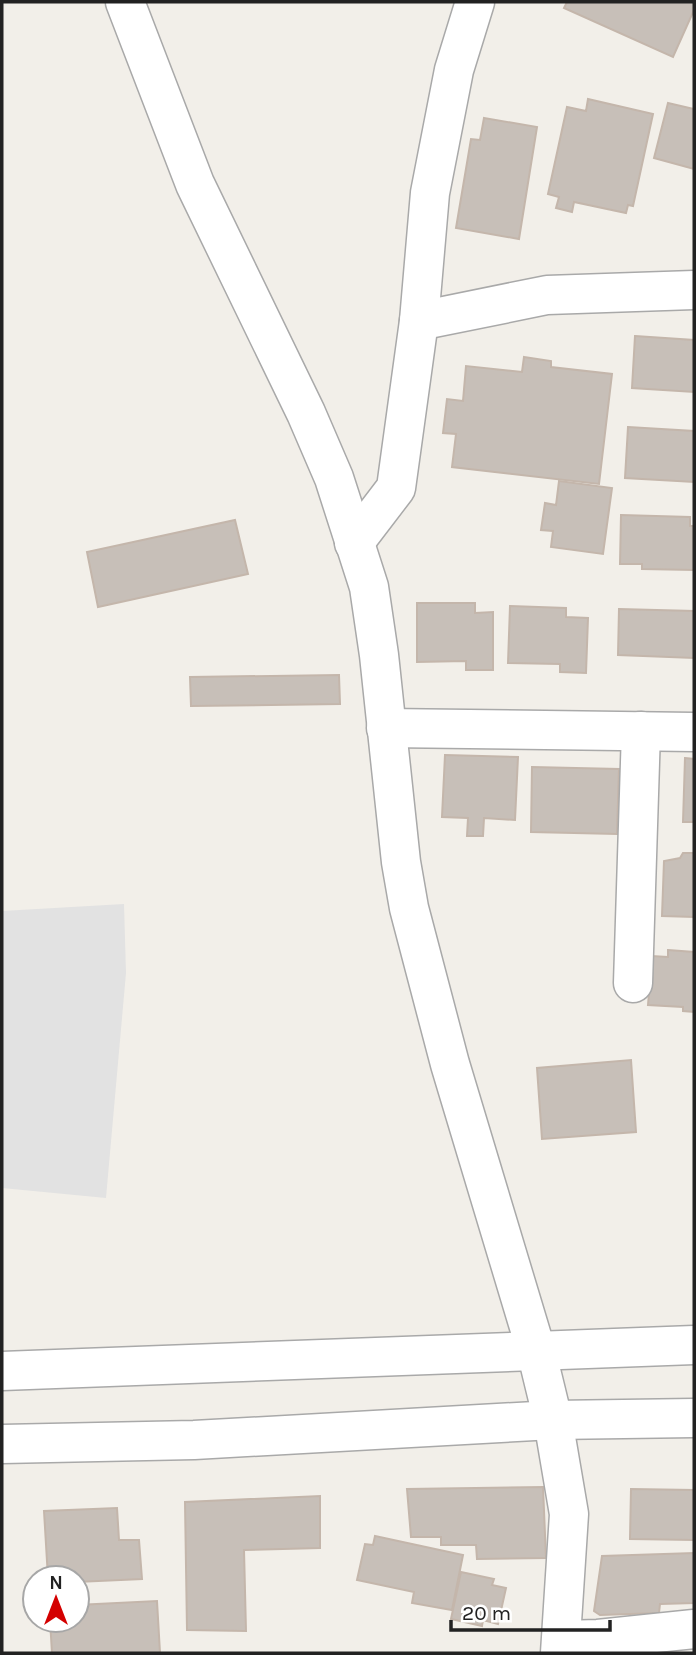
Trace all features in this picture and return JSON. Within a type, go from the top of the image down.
[{"type":"street","points":[[125,2],[195,184],[334,478],[369,587],[401,862],[410,908],[450,1064],[536,1350],[553,1420],[569,1514],[561,1647],[694,1629]]},
{"type":"street","points":[[354,543],[396,488],[419,321],[430,193],[454,70],[475,2]]},
{"type":"street","points":[[419,321],[547,295],[694,290]]},
{"type":"street","points":[[386,728],[694,732]]},
{"type":"street","points":[[633,983],[641,731]]},
{"type":"street","points":[[2,1371],[694,1345]]},
{"type":"street","points":[[2,1444],[194,1440],[553,1420],[694,1418]]},
{"type":"shaded area","points":[[124,904],[126,973],[106,1198],[2,1188],[2,911]]},
{"type":"building","points":[[567,2],[694,2],[694,10],[673,57],[564,8]]},
{"type":"building","points":[[588,99],[653,114],[633,206],[628,205],[626,213],[574,202],[572,212],[556,208],[559,197],[548,194],[567,107],[586,111]]},
{"type":"building","points":[[668,103],[694,109],[694,169],[654,158]]},
{"type":"building","points":[[484,118],[537,127],[519,239],[456,228],[471,139],[480,140]]},
{"type":"building","points":[[635,336],[694,340],[694,392],[632,388]]},
{"type":"building","points":[[524,357],[551,361],[551,367],[612,374],[599,484],[452,467],[456,434],[443,433],[447,399],[463,401],[466,366],[522,372]]},
{"type":"building","points":[[628,427],[694,431],[694,482],[625,478]]},
{"type":"building","points":[[559,481],[612,488],[603,554],[551,547],[553,531],[541,530],[545,503],[556,505]]},
{"type":"building","points":[[621,515],[690,517],[690,526],[694,526],[694,570],[642,569],[642,564],[620,564]]},
{"type":"building","points":[[235,520],[248,574],[98,607],[87,552]]},
{"type":"building","points":[[417,603],[475,603],[475,613],[493,612],[493,670],[466,670],[466,661],[417,662]]},
{"type":"building","points":[[510,606],[566,608],[566,617],[588,618],[586,673],[560,672],[560,664],[508,663]]},
{"type":"building","points":[[619,609],[694,611],[694,658],[618,655]]},
{"type":"building","points":[[339,675],[340,704],[191,706],[190,677]]},
{"type":"building","points":[[445,755],[518,757],[515,820],[484,818],[483,836],[467,836],[468,818],[442,817]]},
{"type":"building","points":[[685,758],[694,759],[694,822],[683,822]]},
{"type":"building","points":[[532,767],[619,769],[617,834],[531,832]]},
{"type":"building","points":[[683,853],[694,853],[694,917],[662,916],[664,861],[680,858]]},
{"type":"building","points":[[668,950],[694,952],[694,1012],[683,1011],[683,1007],[648,1005],[652,956],[668,957]]},
{"type":"building","points":[[631,1060],[636,1132],[542,1139],[537,1068]]},
{"type":"building","points":[[543,1487],[546,1558],[477,1559],[476,1545],[441,1545],[441,1537],[411,1537],[407,1489]]},
{"type":"building","points":[[631,1489],[694,1490],[694,1540],[630,1539]]},
{"type":"building","points":[[320,1496],[320,1548],[244,1550],[246,1631],[187,1630],[185,1502]]},
{"type":"building","points":[[117,1508],[119,1540],[139,1540],[142,1579],[91,1581],[91,1564],[47,1564],[44,1511]]},
{"type":"building","points":[[375,1536],[463,1555],[452,1610],[412,1603],[414,1592],[357,1580],[365,1544],[373,1545]]},
{"type":"building","points":[[694,1553],[694,1603],[660,1604],[659,1613],[600,1615],[594,1611],[602,1556]]},
{"type":"building","points":[[461,1572],[494,1579],[492,1585],[506,1588],[498,1624],[483,1620],[482,1626],[451,1619]]},
{"type":"building","points":[[157,1601],[160,1653],[52,1653],[51,1634],[91,1634],[91,1604]]}]
